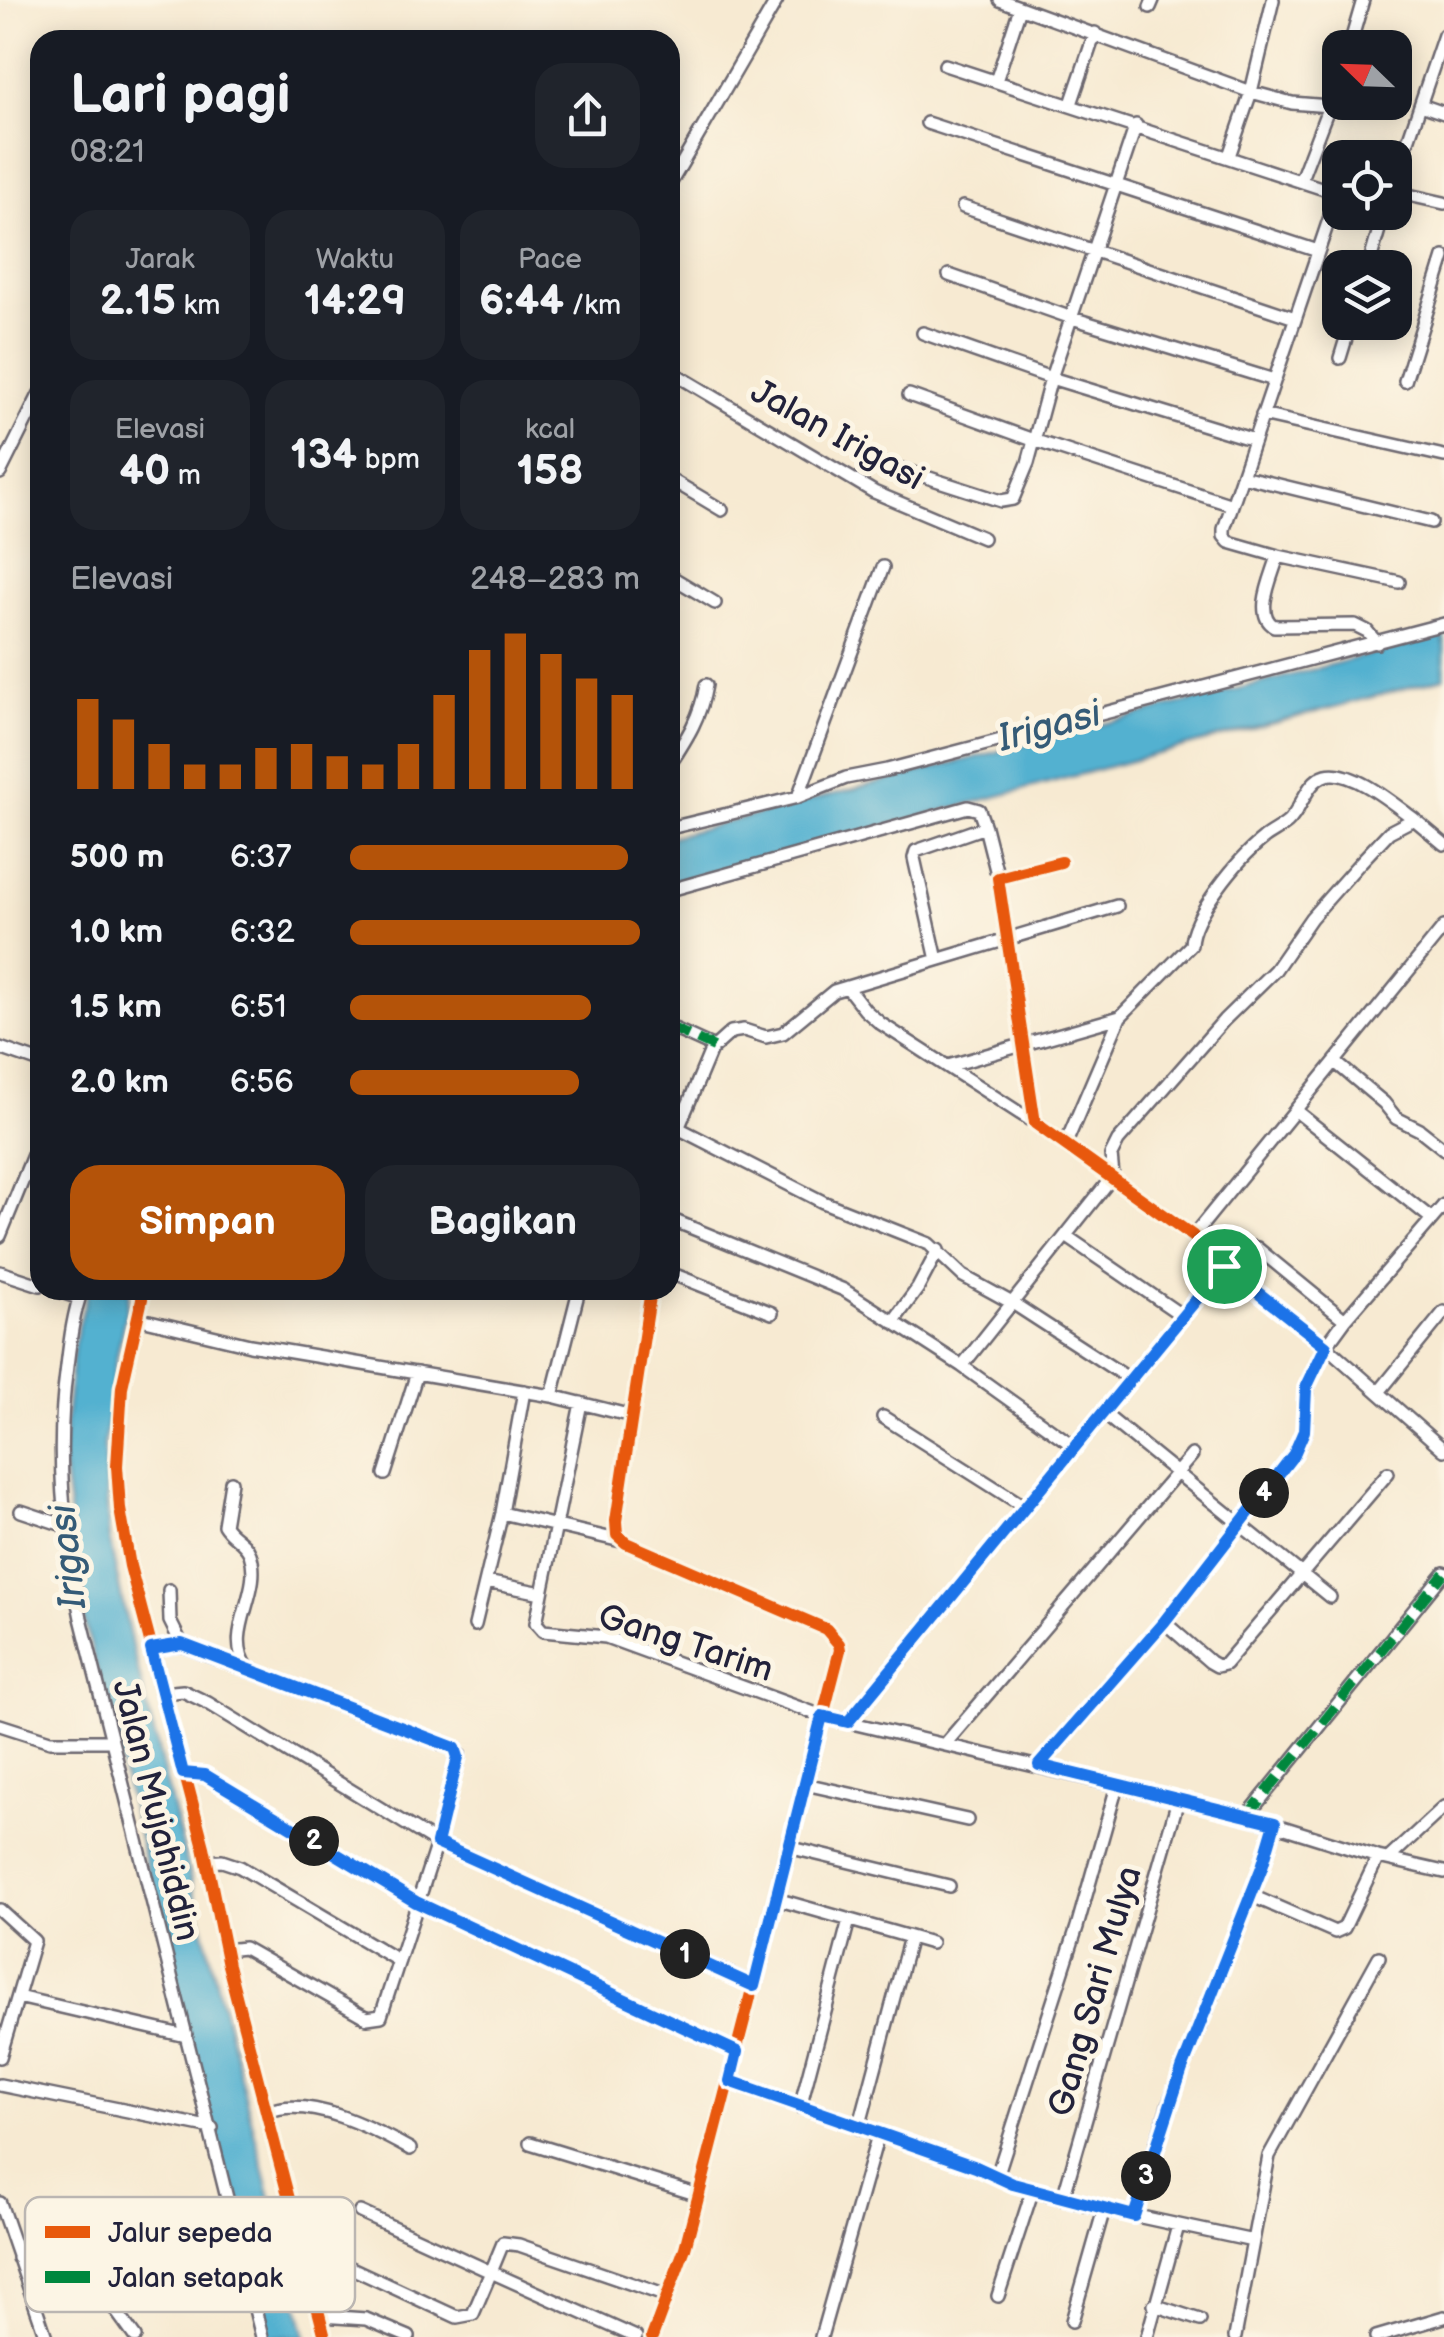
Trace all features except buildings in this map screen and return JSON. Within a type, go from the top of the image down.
[{"type":"street","points":[[680,167],[777,0]]},
{"type":"street","points":[[1000,0],[1251,92],[1292,103],[1322,105]]},
{"type":"street","points":[[1229,156],[1251,92],[1273,0]]},
{"type":"street","points":[[1354,30],[1363,0]]},
{"type":"street","points":[[996,81],[1020,8]]},
{"type":"street","points":[[1071,104],[1095,33]]},
{"type":"street","points":[[1409,140],[1444,34]]},
{"type":"street","points":[[945,66],[1323,186],[1334,196],[1224,536],[1229,542],[1278,556],[1398,582]]},
{"type":"street","points":[[1421,105],[1444,114]]},
{"type":"street","points":[[1301,179],[1324,120]]},
{"type":"street","points":[[927,123],[1318,252]]},
{"type":"street","points":[[886,464],[1007,502],[1018,490],[1136,125]]},
{"type":"street","points":[[1412,196],[1444,203]]},
{"type":"street","points":[[962,207],[1296,318]]},
{"type":"street","points":[[1405,381],[1444,257]]},
{"type":"street","points":[[948,275],[1274,380]]},
{"type":"street","points":[[924,333],[1052,378],[1254,440]]},
{"type":"street","points":[[1340,358],[1346,340]]},
{"type":"street","name":"Jalan Irigasi","points":[[680,377],[874,492],[984,538]]},
{"type":"street","points":[[909,395],[1232,505]]},
{"type":"street","points":[[0,474],[30,413]]},
{"type":"street","points":[[1262,415],[1444,456]]},
{"type":"street","points":[[1242,476],[1432,522]]},
{"type":"street","points":[[680,485],[722,510]]},
{"type":"street","points":[[1278,556],[1265,603],[1267,622],[1274,626],[1355,626],[1368,630],[1376,643]]},
{"type":"street","points":[[798,797],[883,567]]},
{"type":"street","points":[[680,582],[715,603]]},
{"type":"street","points":[[680,826],[798,797],[846,778],[1444,624]]},
{"type":"street","points":[[680,746],[702,708],[706,685]]},
{"type":"street","points":[[1066,1142],[1120,1017],[1191,945],[1197,919],[1245,857],[1263,838],[1290,820],[1316,780],[1333,774],[1378,792],[1444,844]]},
{"type":"street","points":[[680,887],[968,807],[979,810],[998,878],[1035,1123]]},
{"type":"street","points":[[962,1366],[1113,1176],[1111,1155],[1118,1142],[1224,1020],[1274,970],[1311,918],[1358,865],[1390,832],[1414,819]]},
{"type":"street","points":[[937,960],[915,853],[922,846],[984,827]]},
{"type":"street","points":[[998,878],[1060,862]]},
{"type":"street","points":[[680,1123],[714,1046],[738,1030],[766,1037],[783,1034],[828,995],[847,987],[1117,906]]},
{"type":"street","points":[[1193,1236],[1444,927]]},
{"type":"street","points":[[847,987],[880,1023],[1066,1142],[1193,1236],[1443,1446]]},
{"type":"street","points":[[948,1066],[1120,1017]]},
{"type":"street","points":[[680,1031],[714,1046]]},
{"type":"street","points":[[0,1048],[30,1058]]},
{"type":"street","points":[[1335,1062],[1396,1118],[1444,1149]]},
{"type":"street","points":[[1296,1111],[1432,1218]]},
{"type":"street","points":[[680,1129],[823,1202],[938,1250],[963,1276],[1014,1304],[1131,1380]]},
{"type":"street","points":[[0,1236],[30,1162]]},
{"type":"street","points":[[1039,1765],[1164,1622],[1303,1439],[1306,1388],[1326,1346],[1444,1205]]},
{"type":"street","points":[[680,1223],[837,1287],[962,1366],[1075,1447]]},
{"type":"street","points":[[1066,1236],[1184,1317]]},
{"type":"street","points":[[848,1722],[1102,1413],[1227,1267],[1250,1247],[1257,1248],[1346,1320]]},
{"type":"street","points":[[893,1322],[918,1288],[938,1250]]},
{"type":"street","points":[[0,1272],[30,1282]]},
{"type":"street","points":[[680,1277],[772,1313]]},
{"type":"street","name":"Jalan Mujahiddin","points":[[79,1300],[60,1414],[63,1525],[81,1618],[229,2197]]},
{"type":"street","points":[[142,1300],[122,1387],[117,1485],[130,1566],[289,2197]]},
{"type":"street","points":[[552,1396],[576,1300]]},
{"type":"street","points":[[621,1541],[616,1522],[649,1300]]},
{"type":"street","points":[[1379,1392],[1444,1312]]},
{"type":"street","points":[[137,1318],[250,1344],[552,1396],[632,1416]]},
{"type":"street","points":[[385,1474],[417,1374]]},
{"type":"street","points":[[475,1625],[502,1512],[524,1391]]},
{"type":"street","points":[[486,1582],[542,1593],[581,1403]]},
{"type":"street","points":[[1102,1413],[1330,1597]]},
{"type":"street","points":[[883,1417],[1026,1507]]},
{"type":"street","points":[[946,1744],[1192,1455]]},
{"type":"street","points":[[1164,1622],[1210,1662],[1217,1666],[1225,1664],[1388,1473]]},
{"type":"street","points":[[231,1482],[224,1526],[247,1548],[252,1564],[251,1590],[238,1645],[248,1668]]},
{"type":"street","points":[[21,1511],[63,1525]]},
{"type":"street","points":[[502,1512],[621,1541],[832,1634],[840,1650],[699,2195],[652,2337]]},
{"type":"street","points":[[1247,1816],[1444,1573]]},
{"type":"street","points":[[169,1590],[170,1621],[182,1644]]},
{"type":"street","name":"Gang Tarim","points":[[542,1593],[536,1623],[547,1632],[606,1637],[822,1716],[1275,1823],[1383,1858],[1444,1872]]},
{"type":"street","points":[[151,1649],[182,1644],[455,1748],[458,1757],[437,1843],[382,2014],[369,2018],[244,1948],[225,1950]]},
{"type":"street","points":[[162,1694],[182,1691],[208,1703],[437,1843],[754,1986]]},
{"type":"street","points":[[2,1729],[50,1741],[112,1741]]},
{"type":"street","points":[[183,1773],[205,1775],[416,1902],[737,2052]]},
{"type":"street","points":[[805,1784],[967,1820]]},
{"type":"street","points":[[996,2176],[1076,1927],[1116,1786]]},
{"type":"street","name":"Gang Sari Mulya","points":[[1063,2198],[1178,1800]]},
{"type":"street","points":[[1250,1894],[1336,1932],[1344,1928],[1383,1858],[1444,1807]]},
{"type":"street","points":[[1134,2216],[1182,2069],[1275,1823]]},
{"type":"street","points":[[788,1847],[949,1886]]},
{"type":"street","points":[[206,1862],[215,1860],[240,1867],[398,1961]]},
{"type":"street","points":[[776,1899],[931,1943]]},
{"type":"street","points":[[0,1910],[34,1941],[0,2057]]},
{"type":"street","points":[[800,2107],[849,1920]]},
{"type":"street","points":[[859,2128],[910,1937]]},
{"type":"street","points":[[1234,2337],[1270,2156],[1379,1957]]},
{"type":"street","points":[[18,1997],[186,2036]]},
{"type":"street","points":[[730,2081],[1033,2189],[1104,2210],[1253,2241]]},
{"type":"street","points":[[0,2085],[212,2128]]},
{"type":"street","points":[[266,2112],[289,2105],[344,2118],[410,2149]]},
{"type":"street","points":[[821,2337],[878,2135]]},
{"type":"street","points":[[530,2143],[699,2195]]},
{"type":"street","points":[[998,2296],[1033,2189]]},
{"type":"street","points":[[0,2202],[25,2278]]},
{"type":"street","points":[[1072,2322],[1104,2210]]},
{"type":"street","points":[[360,2212],[636,2337]]},
{"type":"street","points":[[1147,2337],[1178,2226]]},
{"type":"street","points":[[355,2270],[457,2318],[465,2318],[473,2314],[504,2243],[510,2242],[668,2296]]},
{"type":"street","points":[[18,2258],[25,2260]]},
{"type":"street","points":[[1154,2305],[1200,2320]]},
{"type":"street","points":[[37,2312],[46,2337]]},
{"type":"street","points":[[117,2312],[135,2337]]},
{"type":"street","name":"Jalan Mujahiddin","points":[[256,2312],[262,2337]]},
{"type":"street","points":[[320,2312],[325,2337]]},
{"type":"street","points":[[321,2316],[366,2319],[409,2337]]},
{"type":"street","points":[[1376,2337],[1444,2317]]},
{"type":"street","points":[[1422,2324],[1426,2337]]},
{"type":"water","points":[[1444,635],[1444,678],[680,880],[680,834]]},
{"type":"water","points":[[85,1300],[128,1300],[104,1447],[109,1538],[132,1646],[271,2197],[230,2197],[83,1616],[62,1456],[74,1344]]},
{"type":"water","points":[[259,2312],[300,2312],[306,2337],[265,2337]]},
{"type":"marked path","points":[[680,1032],[714,1047]]},
{"type":"marked path","points":[[1247,1816],[1444,1573]]},
{"type":"cycle path","points":[[848,1722],[1224,1266],[1193,1236],[1035,1123],[998,878],[1061,862]]},
{"type":"cycle path","points":[[142,1300],[122,1387],[117,1466],[120,1509],[130,1566],[204,1847],[228,1965],[288,2197]]},
{"type":"cycle path","points":[[649,1300],[617,1535],[626,1543],[826,1629],[840,1650],[685,2248],[652,2337]]},
{"type":"cycle path","points":[[318,2312],[325,2337]]},
{"type":"route","points":[[1224,1266],[1326,1346],[1306,1388],[1303,1439],[1164,1622],[1039,1765],[1275,1823],[1262,1867],[1168,2106],[1134,2216],[1013,2184],[976,2167],[730,2081],[737,2052],[416,1902],[205,1775],[183,1773],[151,1649],[182,1644],[455,1748],[458,1757],[437,1843],[754,1986],[822,1716],[848,1722],[1224,1266]]},
{"type":"water label","name":"Irigasi","points":[[1049,725]]},
{"type":"water label","name":"Irigasi","points":[[67,1557]]}]
